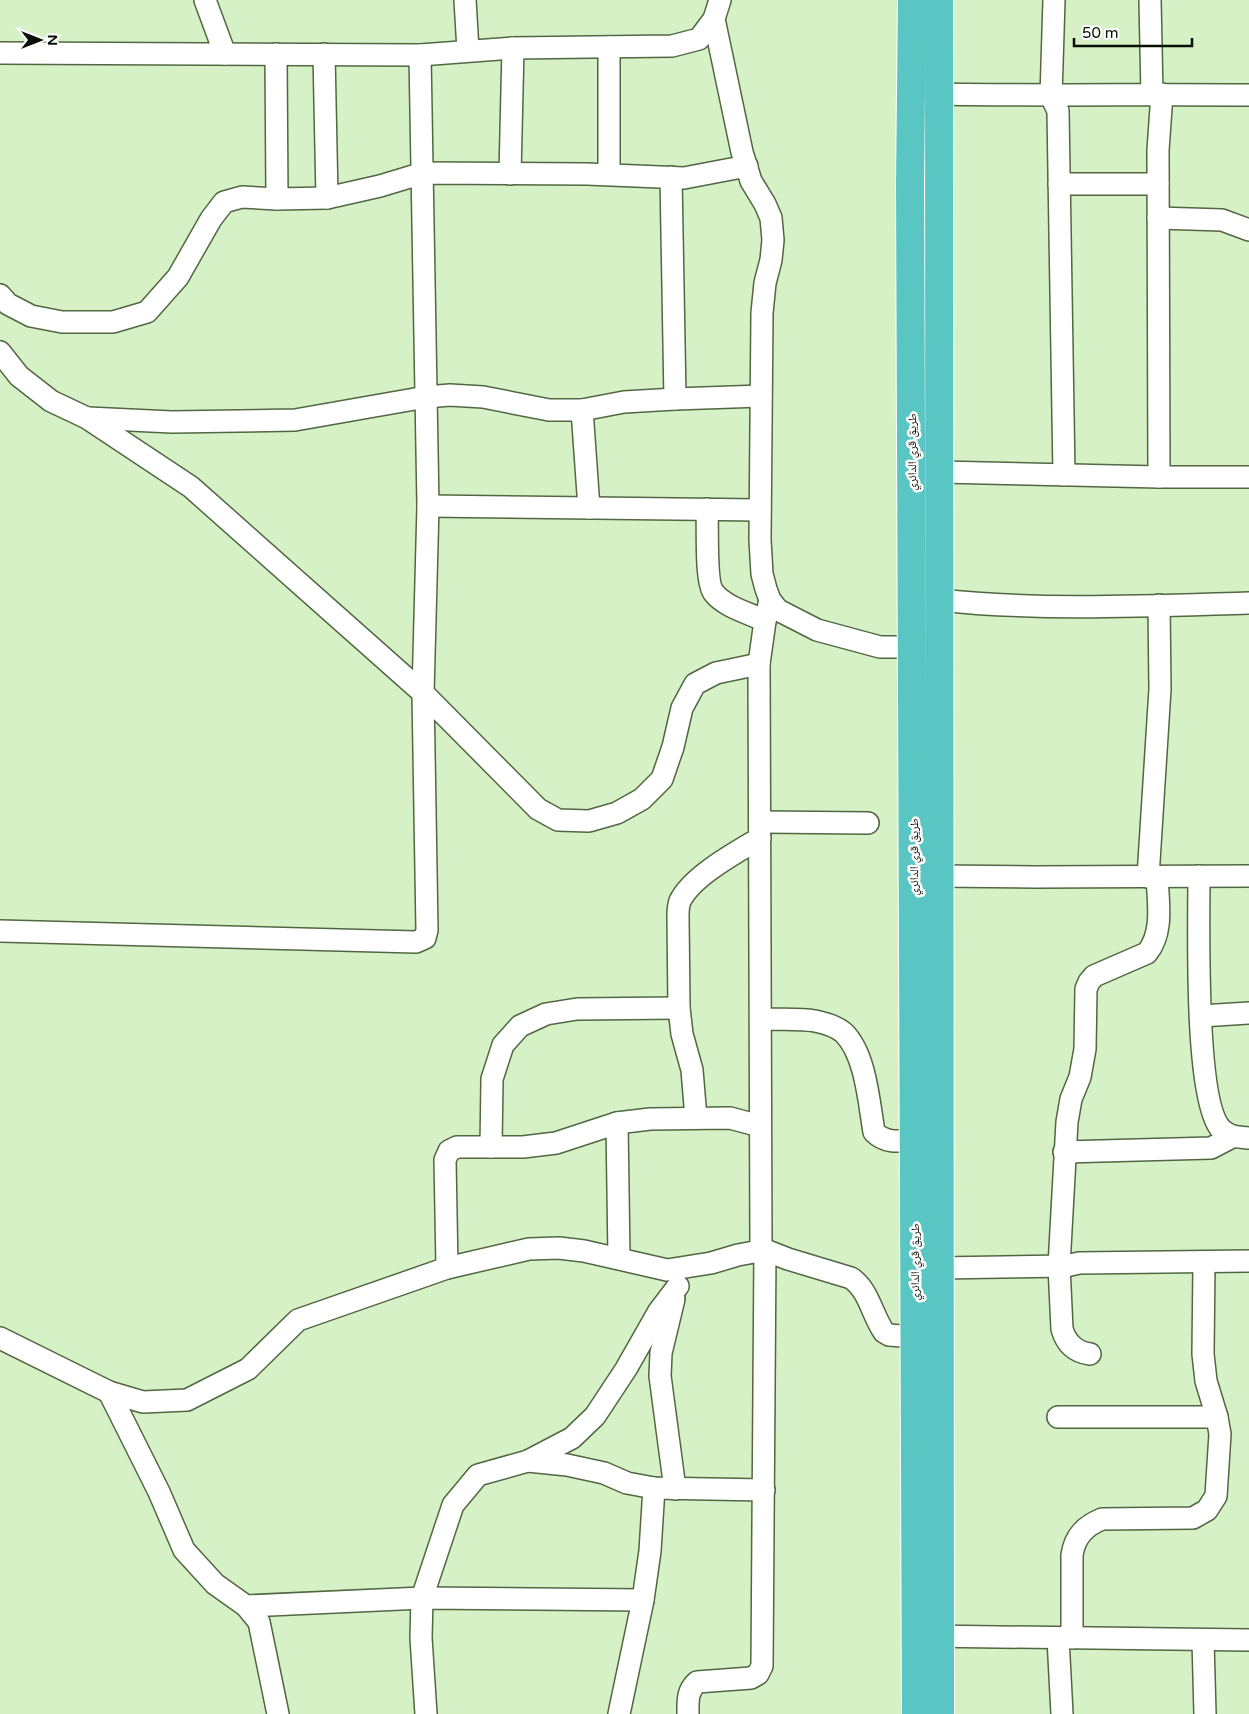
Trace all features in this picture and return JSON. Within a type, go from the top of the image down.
[{"type":"highway","name":"طريق قري الدائري","points":[[912,0],[910,184],[915,1337],[928,1636],[940,1714]]},
{"type":"highway","name":"طريق قري الدائري","points":[[916,1714],[928,1636],[939,1268],[939,0]]},
{"type":"highway","points":[[910,184],[939,184]]},
{"type":"street","points":[[205,0],[225,54]]},
{"type":"street","points":[[465,0],[468,50]]},
{"type":"street","points":[[1054,0],[1051,96],[1058,111],[1064,475]]},
{"type":"street","points":[[1150,0],[1157,94],[1159,477]]},
{"type":"street","points":[[0,53],[420,55],[513,48],[672,46],[699,39],[717,10]]},
{"type":"street","points":[[717,10],[742,152],[751,181],[771,218],[773,240],[771,260],[765,283],[762,313],[760,510],[762,574],[770,600],[778,610],[817,630],[880,647],[913,647]]},
{"type":"street","points":[[609,47],[610,174]]},
{"type":"street","points":[[510,174],[513,48]]},
{"type":"street","points":[[276,54],[277,199]]},
{"type":"street","points":[[324,54],[328,198]]},
{"type":"street","points":[[0,931],[416,942],[425,938],[427,930],[424,693],[428,506],[420,55]]},
{"type":"street","points":[[939,94],[1051,96],[1249,95]]},
{"type":"street","points":[[0,295],[8,304],[31,316],[62,322],[113,322],[147,312],[178,277],[211,219],[224,202],[242,197],[277,199],[328,198],[380,186],[423,173],[610,174],[684,178],[747,166]]},
{"type":"street","points":[[671,177],[675,399]]},
{"type":"street","points":[[1059,184],[1158,184]]},
{"type":"street","points":[[1158,218],[1222,220],[1249,230]]},
{"type":"street","points":[[0,352],[19,376],[51,401],[87,418],[191,487],[424,693],[538,809],[558,820],[589,821],[617,813],[642,799],[662,778],[682,708],[695,684],[716,673],[760,664]]},
{"type":"street","points":[[87,418],[172,422],[295,420],[426,397],[450,395],[483,397],[548,410],[582,410],[624,402],[761,396]]},
{"type":"street","points":[[582,410],[589,508]]},
{"type":"street","points":[[940,472],[1249,477]]},
{"type":"street","points":[[428,506],[760,510]]},
{"type":"street","points":[[707,509],[709,571],[713,592],[725,602],[765,621]]},
{"type":"street","points":[[688,1714],[688,1696],[691,1688],[698,1682],[751,1678],[758,1674],[762,1666],[764,1490],[763,1250],[760,1126],[760,664],[765,621],[770,600]]},
{"type":"street","points":[[939,600],[984,605],[1249,603]]},
{"type":"street","points":[[1090,1354],[1078,1351],[1072,1347],[1064,1336],[1062,1329],[1059,1266],[1064,1152],[1071,1099],[1080,1077],[1085,1049],[1086,989],[1094,976],[1147,953],[1157,934],[1153,876],[1160,689],[1158,605]]},
{"type":"street","points":[[696,1118],[692,1070],[682,1034],[678,1008],[678,917],[680,902],[698,879],[761,830],[868,823]]},
{"type":"street","points":[[938,876],[1249,876]]},
{"type":"street","points":[[1199,876],[1201,1016],[1206,1083],[1213,1115],[1221,1129],[1240,1137]]},
{"type":"street","points":[[491,1147],[492,1079],[503,1045],[520,1026],[546,1014],[576,1009],[678,1008]]},
{"type":"street","points":[[1201,1016],[1249,1013]]},
{"type":"street","points":[[761,1019],[815,1021],[839,1029],[854,1050],[865,1076],[874,1132],[885,1140],[915,1140]]},
{"type":"street","points":[[447,1268],[445,1160],[449,1151],[458,1147],[523,1147],[556,1143],[617,1123],[666,1118],[730,1118],[760,1126]]},
{"type":"street","points":[[617,1123],[619,1258]]},
{"type":"street","points":[[1064,1152],[1211,1148],[1240,1137]]},
{"type":"street","points":[[0,1338],[109,1392],[144,1402],[187,1400],[248,1369],[298,1320],[447,1268],[542,1248],[576,1250],[619,1258],[667,1270],[682,1277]]},
{"type":"street","points":[[426,1714],[421,1638],[422,1598],[453,1505],[478,1475],[528,1461],[572,1438],[595,1416],[682,1277],[763,1250],[851,1278],[865,1294],[884,1332],[889,1335],[915,1337]]},
{"type":"street","points":[[939,1268],[1059,1266],[1079,1263],[1249,1261]]},
{"type":"street","points":[[1062,1714],[1065,1638],[1072,1555],[1073,1547],[1080,1533],[1102,1520],[1192,1518],[1207,1510],[1213,1504],[1218,1488],[1220,1434],[1206,1381],[1203,1354],[1204,1263]]},
{"type":"street","points":[[675,1488],[660,1376],[661,1353],[682,1277]]},
{"type":"street","points":[[109,1392],[159,1492],[184,1550],[215,1584],[246,1606],[259,1622],[278,1714]]},
{"type":"street","points":[[1058,1417],[1217,1417]]},
{"type":"street","points":[[528,1461],[567,1465],[604,1473],[627,1484],[654,1488],[764,1490]]},
{"type":"street","points":[[619,1714],[644,1600],[650,1551],[654,1488]]},
{"type":"street","points":[[246,1606],[422,1598],[644,1600]]},
{"type":"street","points":[[928,1636],[1249,1640]]},
{"type":"street","points":[[1203,1640],[1205,1714]]}]
